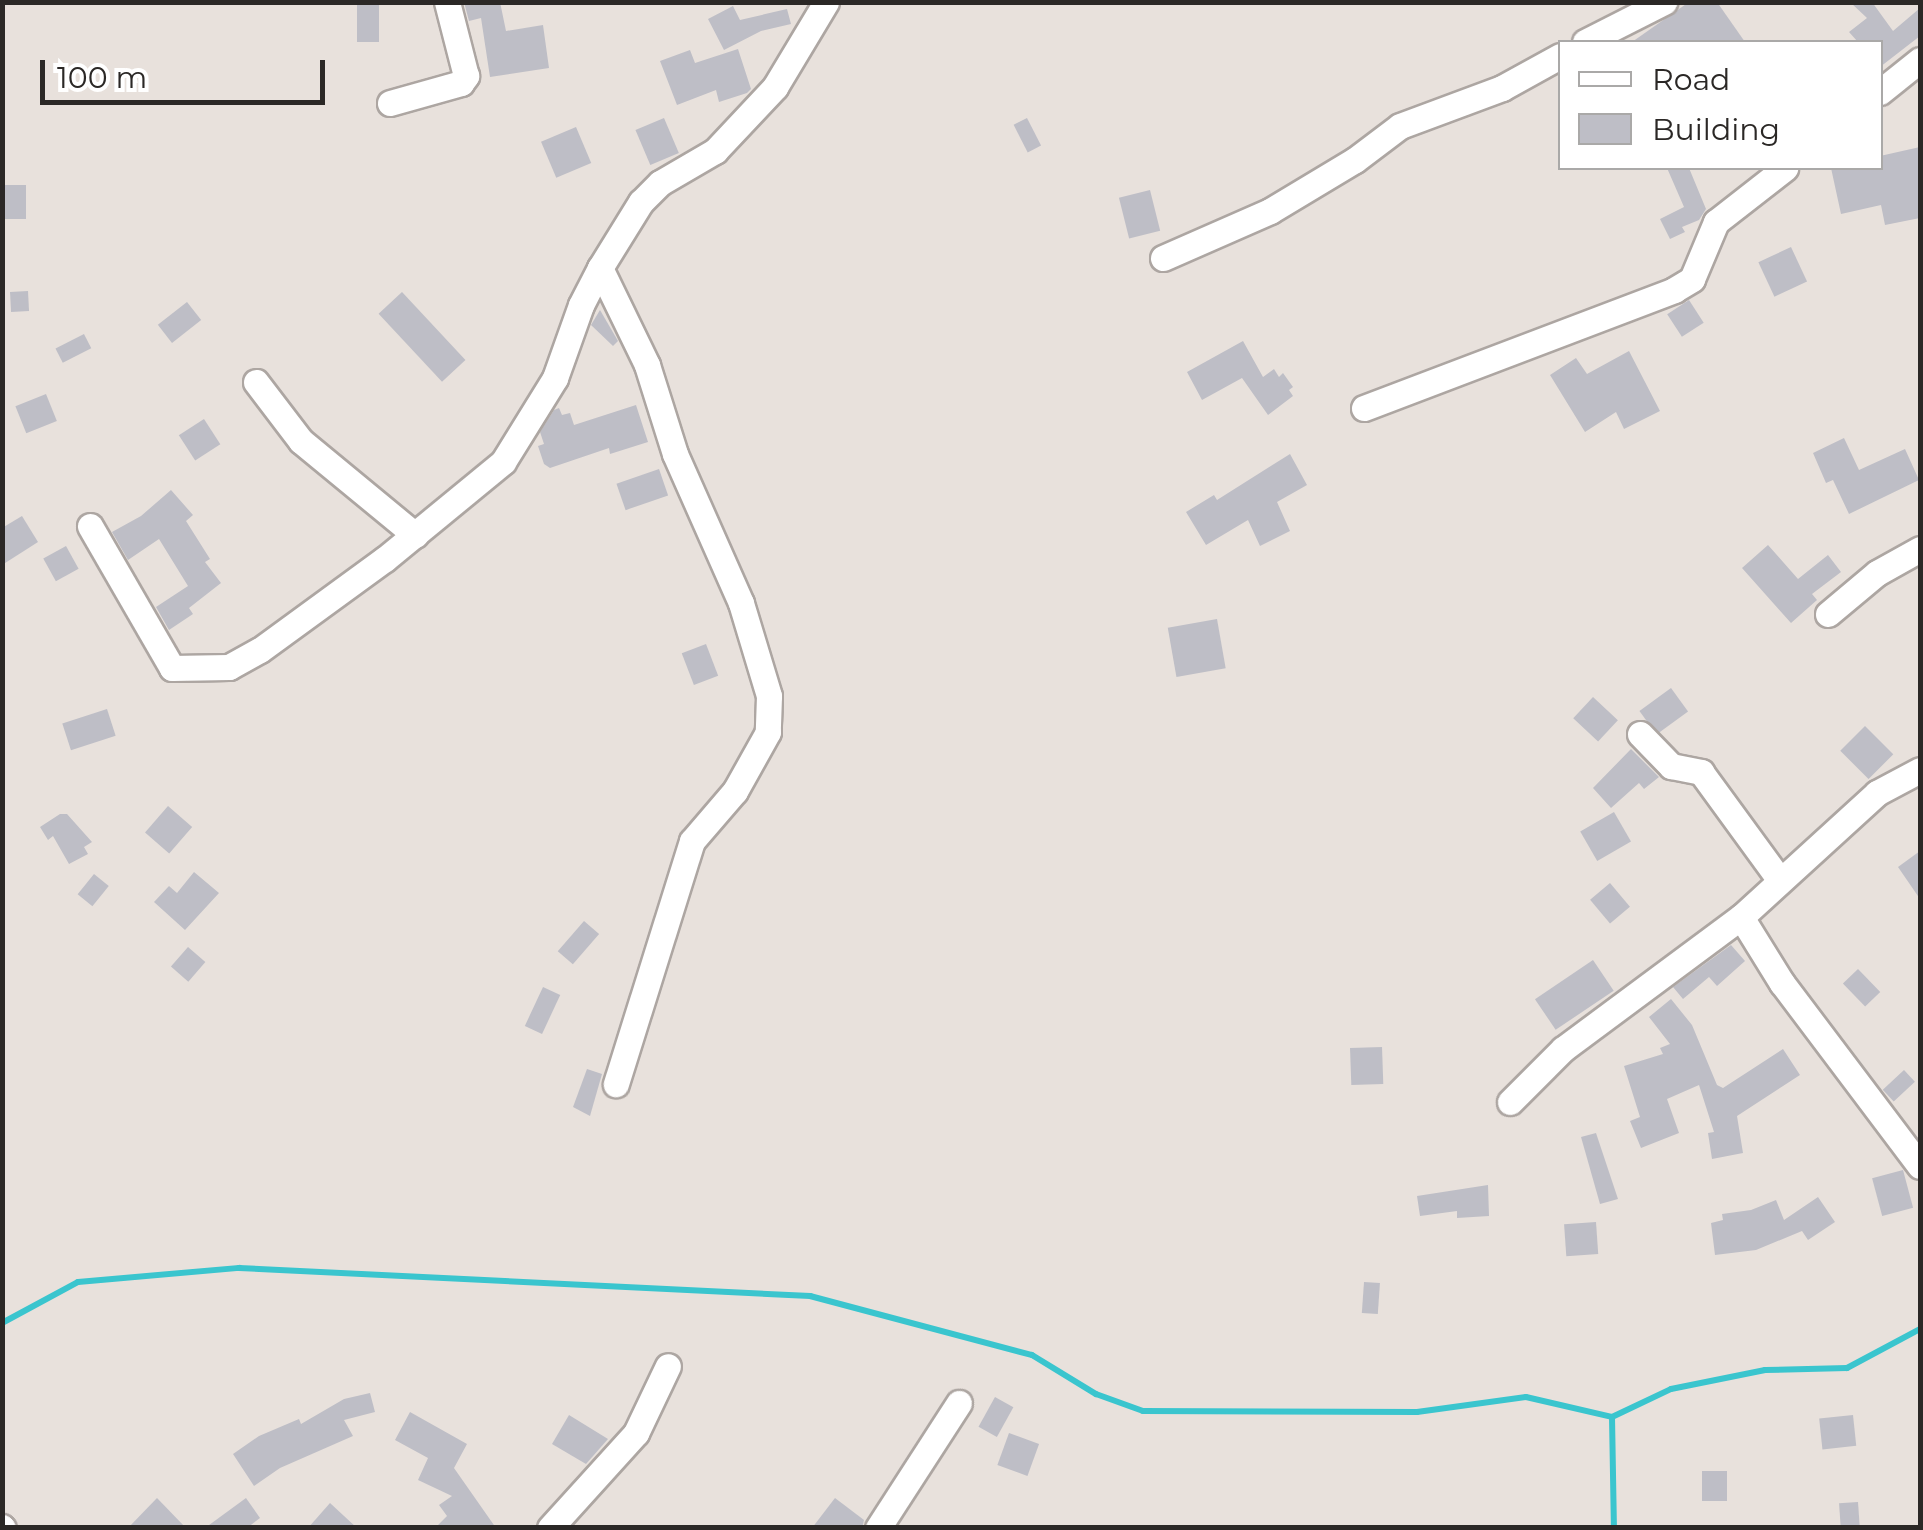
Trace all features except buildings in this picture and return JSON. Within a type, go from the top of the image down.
[{"type":"street","points":[[390,103],[461,83],[466,76],[447,2]]},
{"type":"street","points":[[90,526],[172,668],[229,666],[260,650],[414,535],[503,462],[555,378],[581,305],[641,202],[660,183],[715,150],[775,87],[826,2]]},
{"type":"street","points":[[1590,40],[1664,2]]},
{"type":"street","points":[[1163,258],[1270,211],[1355,160],[1400,126],[1502,88],[1558,57]]},
{"type":"street","points":[[1883,90],[1920,60]]},
{"type":"street","points":[[1364,408],[1674,290],[1692,279],[1716,222],[1783,170]]},
{"type":"street","points":[[600,268],[647,364],[675,454],[741,603],[769,696],[768,732],[735,791],[692,840],[616,1084]]},
{"type":"street","points":[[256,382],[300,440],[414,535]]},
{"type":"street","points":[[1828,614],[1877,573],[1920,550]]},
{"type":"street","points":[[1640,734],[1671,766],[1701,772],[1779,879]]},
{"type":"street","points":[[1510,1102],[1563,1049],[1742,916],[1877,793],[1920,770]]},
{"type":"street","points":[[1742,916],[1782,984],[1920,1166]]},
{"type":"street","points":[[550,1528],[636,1433],[668,1366]]},
{"type":"street","points":[[878,1528],[958,1403]]},
{"type":"waterway","points":[[2,1323],[78,1282],[239,1268],[810,1296],[1032,1355],[1096,1394],[1143,1411],[1417,1412],[1526,1397],[1612,1417],[1671,1389],[1765,1370],[1847,1368],[1920,1329]]},
{"type":"waterway","points":[[1612,1417],[1614,1528]]}]
